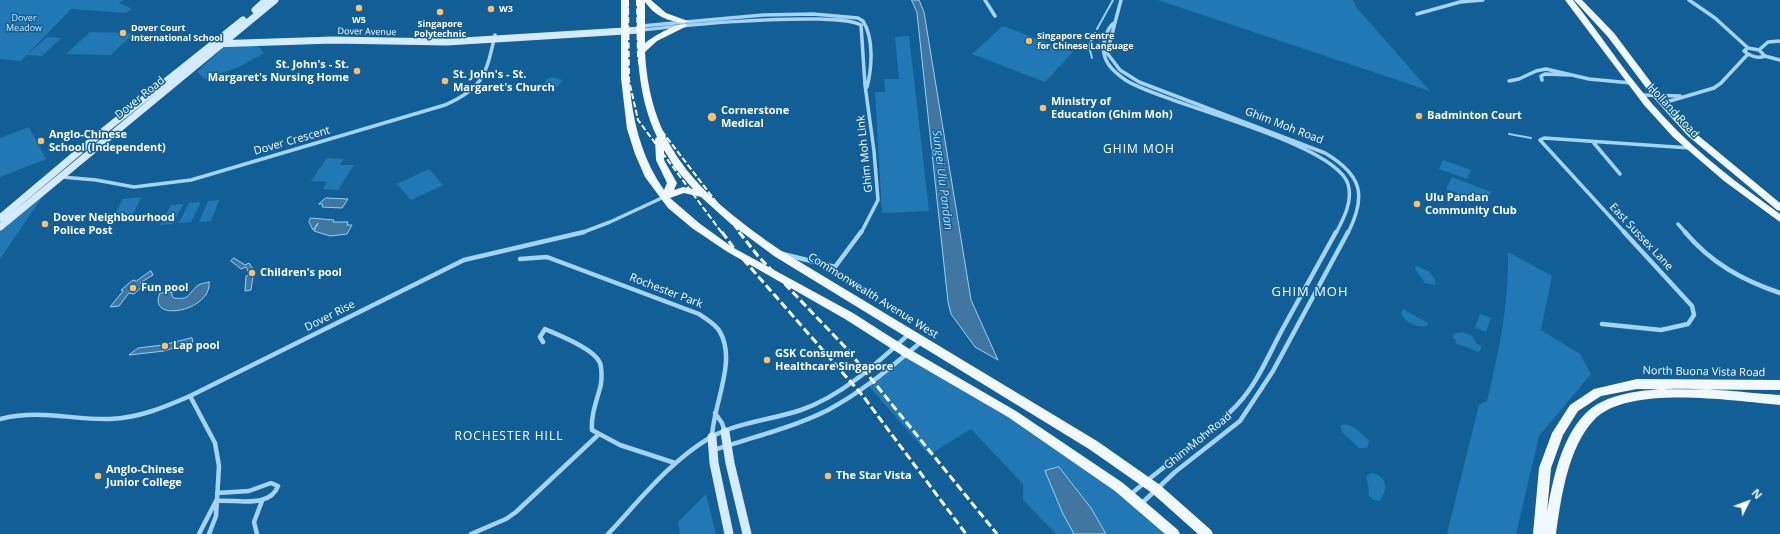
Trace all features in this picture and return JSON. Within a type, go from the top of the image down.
[{"type":"main road","points":[[625,0],[624,30],[628,116],[645,168],[664,197],[711,238],[723,246],[849,316],[907,353],[1012,414],[1130,495],[1174,534]]},
{"type":"main road","name":"Commonwealth Avenue West","points":[[640,0],[642,51],[646,95],[659,137],[670,154],[702,194],[744,230],[777,252],[909,334],[1057,422],[1145,481],[1207,534]]},
{"type":"main road","points":[[647,0],[656,11],[668,18],[684,24]]},
{"type":"main road","name":"Holland Road","points":[[1569,0],[1597,35],[1631,83],[1677,136],[1723,176],[1780,220]]},
{"type":"main road","name":"Holland Road","points":[[1578,0],[1611,35],[1656,95],[1691,134],[1730,168],[1779,206]]},
{"type":"main road","points":[[642,51],[654,39],[684,24]]},
{"type":"main road","points":[[659,137],[660,160],[672,183],[664,197]]},
{"type":"main road","points":[[664,197],[683,190],[702,194]]},
{"type":"main road","name":"North Buona Vista Road","points":[[1539,534],[1545,468],[1558,433],[1574,408],[1598,392],[1636,384],[1780,385]]},
{"type":"main road","name":"North Buona Vista Road","points":[[1550,534],[1561,476],[1573,441],[1588,418],[1609,402],[1645,395],[1682,395],[1780,400]]},
{"type":"street","name":"Dover Road","points":[[224,41],[266,0]]},
{"type":"street","name":"Dover Road","points":[[0,227],[275,0]]},
{"type":"street","points":[[985,0],[995,16]]},
{"type":"street","name":"Ghim Moh Road","points":[[1121,0],[1107,53],[1110,61],[1122,73],[1139,82],[1316,148],[1337,160],[1354,177],[1360,192],[1360,203],[1355,220],[1273,371],[1240,421],[1223,436],[1188,461],[1140,504]]},
{"type":"street","points":[[1417,14],[1460,2],[1483,0]]},
{"type":"street","points":[[1689,0],[1715,18],[1748,48],[1759,50],[1765,56]]},
{"type":"street","name":"Ghim Moh Link","points":[[641,28],[753,19],[814,16],[856,18],[867,24],[869,32],[870,59],[867,86],[878,200],[868,221],[834,267],[813,260],[777,252]]},
{"type":"street","name":"Ghim Moh Link","points":[[814,16],[855,22],[861,25],[865,85],[867,86]]},
{"type":"street","name":"Ghim Moh Road","points":[[1114,22],[1110,25],[1102,45],[1101,52],[1109,67],[1122,79],[1141,88],[1299,146],[1331,162],[1344,175],[1351,191],[1346,216],[1281,332],[1260,373],[1238,404],[1226,418],[1210,432],[1145,481],[1130,495]]},
{"type":"street","name":"Dover Avenue","points":[[213,44],[224,41],[447,42],[641,28]]},
{"type":"street","name":"Dover Crescent","points":[[51,174],[96,180],[134,188],[191,180],[430,110],[454,102],[477,89],[482,81],[494,38]]},
{"type":"street","points":[[1759,50],[1768,42],[1780,40]]},
{"type":"street","name":"Dover Road","points":[[0,218],[51,174],[213,44]]},
{"type":"street","points":[[1748,48],[1744,51],[1757,58],[1765,56],[1780,60]]},
{"type":"street","points":[[1663,103],[1714,88],[1721,83],[1748,54]]},
{"type":"street","points":[[1509,81],[1518,80],[1538,69],[1558,70],[1571,75]]},
{"type":"street","points":[[1542,80],[1541,76],[1545,74],[1571,75],[1611,82],[1631,83]]},
{"type":"street","points":[[1642,96],[1685,96]]},
{"type":"street","name":"East Sussex Lane","points":[[1602,324],[1661,330],[1688,324],[1694,315],[1689,303],[1540,140],[1544,138],[1692,149]]},
{"type":"street","points":[[1593,142],[1620,174]]},
{"type":"street","points":[[1331,162],[1337,160]]},
{"type":"street","name":"Dover Rise","points":[[0,419],[23,414],[102,419],[122,418],[158,410],[190,396],[464,260],[507,248],[577,234],[595,228],[664,197]]},
{"type":"street","points":[[1678,224],[1700,249],[1736,275],[1758,286],[1780,293]]},
{"type":"street","name":"Rochester Park","points":[[520,259],[547,257],[699,314],[712,323],[724,339],[726,362],[712,426],[712,437]]},
{"type":"street","points":[[543,342],[540,337],[545,329],[572,341],[595,356],[600,363],[602,377],[600,391],[590,416],[592,430],[598,435],[675,463]]},
{"type":"street","points":[[608,534],[675,463],[712,437],[825,400],[861,377],[909,334]]},
{"type":"street","points":[[713,450],[812,417],[829,409],[868,385],[921,341]]},
{"type":"street","points":[[190,396],[215,443],[219,466],[216,516],[209,534]]},
{"type":"street","points":[[715,413],[722,423],[725,432],[731,469],[747,534]]},
{"type":"street","points":[[471,534],[506,519],[516,512],[598,435]]},
{"type":"street","points":[[712,437],[713,450],[729,534]]},
{"type":"street","points":[[199,534],[216,501],[224,499],[267,500],[276,493],[278,486],[271,483],[249,491],[217,493]]},
{"type":"street","points":[[257,534],[254,530],[254,520],[262,501]]},
{"type":"green space","name":"Dover Meadow","points":[[0,0],[124,0],[119,3],[132,9],[125,13],[71,9],[21,61],[0,59]]},
{"type":"green space","points":[[1158,0],[1353,0],[1356,7],[1430,91]]},
{"type":"green space","points":[[1003,26],[1073,52],[1045,82],[972,54]]},
{"type":"green space","points":[[90,32],[134,33],[111,55],[66,54]]},
{"type":"green space","points":[[909,36],[929,211],[882,213],[875,92],[885,92],[884,79],[899,79],[895,37]]},
{"type":"green space","points":[[47,37],[61,38],[42,56],[27,55]]},
{"type":"green space","points":[[258,46],[264,53],[239,67],[205,79],[197,72],[224,47]]},
{"type":"green space","points":[[552,77],[562,80],[558,87],[546,88],[543,85],[547,79]]},
{"type":"green space","points":[[29,127],[46,159],[0,177],[0,138]]},
{"type":"green space","points":[[327,158],[344,159],[340,165],[354,165],[338,190],[323,189],[327,182],[311,181]]},
{"type":"green space","points":[[1443,160],[1471,170],[1467,179],[1439,169]]},
{"type":"green space","points":[[429,169],[443,185],[411,200],[397,184]]},
{"type":"green space","points":[[1452,177],[1491,192],[1486,204],[1446,189]]},
{"type":"green space","points":[[45,193],[0,259],[0,230]]},
{"type":"green space","points":[[141,197],[131,219],[111,221],[123,199]]},
{"type":"green space","points":[[219,200],[211,221],[199,222],[208,201]]},
{"type":"green space","points":[[201,202],[191,222],[179,223],[189,203]]},
{"type":"green space","points":[[183,204],[173,224],[160,225],[171,205]]},
{"type":"green space","points":[[1508,252],[1552,276],[1541,330],[1580,354],[1591,374],[1539,436],[1516,534],[1447,534],[1479,405],[1487,401],[1505,309]]},
{"type":"green space","points":[[1416,266],[1429,271],[1436,281],[1435,285],[1425,283],[1415,269]]},
{"type":"green space","points":[[1403,309],[1428,323],[1427,326],[1419,326],[1406,320],[1401,314]]},
{"type":"green space","points":[[1480,314],[1491,318],[1486,332],[1475,327]]},
{"type":"green space","points":[[1462,332],[1472,336],[1477,344],[1482,346],[1479,352],[1455,343],[1456,340],[1453,338],[1454,334]]},
{"type":"green space","points":[[907,353],[1012,414],[1174,534],[1056,534],[1023,500],[1023,484],[971,429],[929,455],[868,385]]},
{"type":"green space","points":[[1343,424],[1354,428],[1364,435],[1369,441],[1367,448],[1359,448],[1343,433],[1340,426]]},
{"type":"green space","points":[[1372,473],[1382,478],[1385,484],[1384,493],[1379,501],[1373,500],[1368,494],[1369,490],[1366,476]]},
{"type":"green space","points":[[706,494],[716,534],[680,534],[678,522]]},
{"type":"water","name":"Sungei Ulu Pandan","points":[[912,0],[919,0],[924,12],[971,300],[998,360],[975,347],[951,314],[948,302],[917,13]]},
{"type":"water","points":[[326,198],[348,199],[342,208],[322,207],[323,204],[319,204]]},
{"type":"water","points":[[311,218],[334,220],[333,222],[348,222],[347,225],[352,225],[347,234],[330,236],[314,231],[318,223],[313,230],[309,222]]},
{"type":"water","name":"Children's pool","points":[[234,258],[245,265],[249,263],[256,274],[253,276],[251,290],[245,291],[246,276],[250,275],[246,267],[241,269],[231,261]]},
{"type":"water","name":"Fun pool","points":[[151,271],[153,275],[140,283],[144,285],[134,294],[129,293],[119,306],[110,307],[123,291],[121,290],[133,280],[136,281]]},
{"type":"water","points":[[209,282],[207,292],[201,300],[192,306],[181,310],[170,311],[162,308],[158,303],[160,293],[172,292],[172,296],[174,298],[183,298],[188,296],[198,285]]},
{"type":"water","name":"Lap pool","points":[[192,338],[193,342],[164,351],[129,355],[138,348],[163,345]]},
{"type":"water","points":[[1059,467],[1091,508],[1106,534],[1074,534],[1063,514],[1045,471]]},
{"type":"waterway","points":[[1097,29],[1113,0]]},
{"type":"waterway","points":[[1092,58],[1089,46],[1095,33]]},
{"type":"waterway","points":[[1509,134],[1531,138]]},
{"type":"railway","points":[[628,0],[629,80],[638,120],[722,233]]},
{"type":"railway","points":[[637,0],[638,57],[651,117],[740,233]]},
{"type":"railway","points":[[722,232],[736,251],[863,396],[966,534]]},
{"type":"railway","points":[[739,232],[758,256],[847,349],[997,534]]},
{"type":"place","name":"W5","points":[[359,8]]},
{"type":"place","name":"W3","points":[[491,9]]},
{"type":"place","name":"Singapore Polytechnic","points":[[440,12]]},
{"type":"place","name":"Dover Court International School","points":[[123,33]]},
{"type":"place","name":"Singapore Centre for Chinese Language","points":[[1029,41]]},
{"type":"place","name":"St. John's - St. Margaret's Nursing Home","points":[[357,71]]},
{"type":"place","name":"St. John's - St. Margaret's Church","points":[[445,81]]},
{"type":"place","name":"Ministry of Education (Ghim Moh)","points":[[1043,108]]},
{"type":"place","name":"Badminton Court","points":[[1419,116]]},
{"type":"place","name":"Cornerstone Medical","points":[[712,117]]},
{"type":"place","name":"Anglo-Chinese School (Independent)","points":[[41,141]]},
{"type":"place","name":"Ulu Pandan Community Club","points":[[1417,204]]},
{"type":"place","name":"Dover Neighbourhood Police Post","points":[[45,224]]},
{"type":"place","name":"Children's pool","points":[[252,273]]},
{"type":"place","name":"Fun pool","points":[[133,288]]},
{"type":"place","name":"Lap pool","points":[[165,346]]},
{"type":"place","name":"GSK Consumer Healthcare Singapore","points":[[767,360]]},
{"type":"place","name":"Anglo-Chinese Junior College","points":[[98,476]]},
{"type":"place","name":"The Star Vista","points":[[828,476]]},
{"type":"district","name":"GHIM MOH","points":[[1139,150]]},
{"type":"district","name":"GHIM MOH","points":[[1310,292]]},
{"type":"district","name":"ROCHESTER HILL","points":[[509,437]]}]
